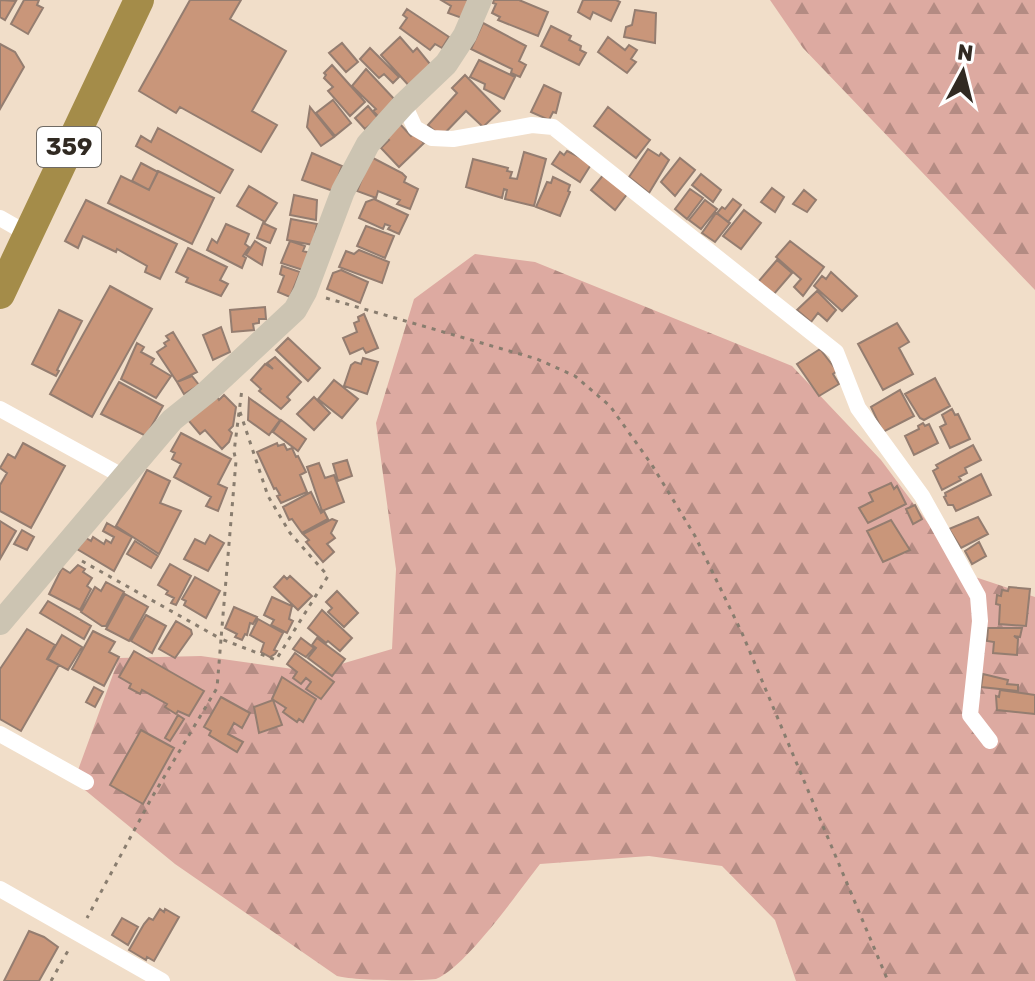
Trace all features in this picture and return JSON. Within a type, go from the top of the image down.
[{"type":"highway","name":"359","points":[[0,294],[139,0]]},
{"type":"street","points":[[0,623],[172,420],[207,392],[295,310],[305,292],[343,191],[368,144],[446,64],[465,35],[480,0]]},
{"type":"street","points":[[404,104],[415,128],[432,138],[453,139],[532,125],[553,127],[836,352],[858,408],[922,496],[978,596],[980,621],[970,715],[990,741]]},
{"type":"street","points":[[0,218],[28,234]]},
{"type":"street","points":[[0,409],[124,477]]},
{"type":"street","points":[[0,734],[86,782]]},
{"type":"street","points":[[0,889],[162,981]]},
{"type":"path","points":[[305,292],[537,359],[575,376],[610,406],[652,465],[695,536],[742,633],[888,981]]},
{"type":"path","points":[[51,981],[151,799],[217,688],[236,461],[234,452],[243,391],[240,361]]},
{"type":"path","points":[[61,550],[221,639],[276,660],[328,576],[290,533],[268,496],[240,412]]},
{"type":"green space","points":[[770,0],[1035,0],[1035,290],[803,48]]},
{"type":"green space","points":[[475,254],[535,262],[792,366],[881,460],[966,574],[1035,597],[1035,981],[796,981],[775,920],[722,866],[649,856],[540,864],[476,945],[448,972],[436,979],[346,978],[337,976],[175,864],[74,781],[119,658],[201,656],[314,672],[392,649],[396,569],[376,423],[414,299]]},
{"type":"building","points":[[0,0],[16,1],[5,20],[0,17]]},
{"type":"building","points":[[24,0],[39,0],[37,5],[43,8],[28,34],[11,24]]},
{"type":"building","points":[[190,0],[241,0],[230,19],[286,51],[252,111],[277,125],[261,152],[180,107],[176,113],[139,91]]},
{"type":"building","points":[[441,0],[469,0],[462,18],[448,13],[451,6]]},
{"type":"building","points":[[494,0],[519,0],[548,12],[538,36],[498,20],[500,17],[492,13],[496,4]]},
{"type":"building","points":[[583,0],[620,2],[611,21],[593,12],[590,19],[578,12]]},
{"type":"building","points":[[407,9],[449,37],[442,48],[435,44],[430,50],[400,28],[407,18],[403,15]]},
{"type":"building","points":[[635,10],[656,13],[655,43],[624,37],[626,27],[632,25]]},
{"type":"building","points":[[483,23],[526,46],[519,61],[526,65],[520,77],[511,73],[512,69],[471,49]]},
{"type":"building","points":[[551,26],[571,36],[569,40],[581,46],[580,50],[586,53],[579,65],[541,46]]},
{"type":"building","points":[[400,37],[413,52],[417,48],[434,69],[412,89],[381,55]]},
{"type":"building","points":[[608,37],[625,50],[629,45],[637,50],[631,59],[636,62],[627,73],[598,52]]},
{"type":"building","points":[[342,43],[358,62],[346,72],[329,53]]},
{"type":"building","points":[[0,44],[15,52],[24,67],[0,109]]},
{"type":"building","points":[[370,48],[399,77],[393,83],[384,74],[379,78],[360,59]]},
{"type":"building","points":[[479,60],[515,77],[504,99],[484,89],[485,84],[470,77]]},
{"type":"building","points":[[332,65],[365,102],[350,116],[328,91],[333,87],[324,78],[324,73]]},
{"type":"building","points":[[366,69],[396,101],[379,117],[373,111],[376,109],[352,86]]},
{"type":"building","points":[[465,75],[500,111],[483,127],[466,111],[441,137],[428,125],[457,93],[452,88]]},
{"type":"building","points":[[544,85],[561,93],[556,113],[553,112],[549,120],[531,112]]},
{"type":"building","points":[[333,100],[351,123],[335,136],[316,113]]},
{"type":"building","points":[[368,106],[378,118],[365,129],[355,118]]},
{"type":"building","points":[[310,107],[334,137],[321,146],[307,127]]},
{"type":"building","points":[[608,107],[650,140],[636,158],[594,126]]},
{"type":"building","points":[[400,124],[411,136],[414,133],[424,143],[399,167],[381,148],[389,140],[386,137]]},
{"type":"building","points":[[158,128],[233,170],[220,193],[136,146],[141,136],[151,142]]},
{"type":"building","points":[[648,149],[659,156],[661,153],[669,160],[649,193],[629,177]]},
{"type":"building","points":[[567,151],[592,163],[580,182],[552,164],[560,152],[564,155]]},
{"type":"building","points":[[524,152],[546,159],[534,206],[505,199],[507,190],[504,189],[502,198],[466,187],[473,159],[508,168],[507,171],[512,172],[510,178],[517,179]]},
{"type":"building","points":[[312,153],[342,166],[333,191],[302,180]]},
{"type":"building","points":[[371,157],[402,173],[406,177],[404,182],[418,189],[410,209],[397,204],[400,200],[378,191],[376,198],[357,191]]},
{"type":"building","points":[[680,158],[695,170],[675,196],[661,182]]},
{"type":"building","points":[[141,163],[158,172],[149,190],[132,181]]},
{"type":"building","points":[[158,171],[214,198],[192,244],[108,203],[121,176],[149,190]]},
{"type":"building","points":[[604,174],[628,193],[615,210],[591,190]]},
{"type":"building","points":[[701,174],[721,190],[713,202],[692,185]]},
{"type":"building","points":[[553,177],[570,185],[560,216],[536,207],[547,182],[551,183]]},
{"type":"building","points":[[249,186],[277,203],[265,222],[237,206]]},
{"type":"building","points":[[772,188],[784,197],[775,212],[761,202]]},
{"type":"building","points":[[690,189],[703,198],[687,219],[675,209]]},
{"type":"building","points":[[804,190],[816,200],[807,212],[793,204]]},
{"type":"building","points":[[294,195],[317,200],[316,220],[290,215]]},
{"type":"building","points":[[374,199],[408,215],[399,234],[385,224],[383,229],[359,218],[366,202]]},
{"type":"building","points":[[733,199],[741,205],[728,222],[717,213]]},
{"type":"building","points":[[86,200],[177,244],[160,279],[145,272],[147,266],[117,249],[116,252],[83,236],[78,248],[65,241]]},
{"type":"building","points":[[705,200],[717,209],[701,229],[689,220]]},
{"type":"building","points":[[744,210],[761,223],[741,249],[723,236]]},
{"type":"building","points":[[716,213],[730,223],[715,242],[702,233]]},
{"type":"building","points":[[291,219],[317,224],[313,245],[287,240]]},
{"type":"building","points":[[263,223],[276,229],[270,243],[257,238]]},
{"type":"building","points":[[226,224],[249,234],[245,244],[249,247],[243,256],[246,258],[242,268],[207,250],[212,239],[217,243]]},
{"type":"building","points":[[366,226],[394,236],[385,258],[357,246]]},
{"type":"building","points":[[255,241],[266,248],[262,265],[246,255]]},
{"type":"building","points":[[290,241],[305,246],[303,251],[310,253],[303,270],[281,263]]},
{"type":"building","points":[[790,241],[824,267],[803,296],[794,287],[801,279],[776,257]]},
{"type":"building","points":[[188,248],[227,267],[220,280],[228,284],[221,296],[186,282],[188,278],[176,272]]},
{"type":"building","points":[[359,250],[389,262],[382,283],[339,267],[346,251],[354,254]]},
{"type":"building","points":[[777,260],[792,273],[774,294],[758,282]]},
{"type":"building","points":[[282,266],[300,272],[290,297],[278,292],[284,276],[280,274]]},
{"type":"building","points":[[341,270],[368,282],[360,303],[327,289],[333,273]]},
{"type":"building","points":[[831,272],[857,296],[842,311],[814,286],[822,276],[826,279]]},
{"type":"building","points":[[110,286],[152,309],[92,417],[50,394]]},
{"type":"building","points":[[817,291],[836,310],[827,321],[818,313],[811,322],[797,310]]},
{"type":"building","points":[[265,307],[266,319],[259,319],[259,323],[253,324],[254,330],[232,332],[230,310]]},
{"type":"building","points":[[59,310],[82,321],[56,376],[32,364]]},
{"type":"building","points":[[364,314],[378,348],[366,353],[363,348],[350,354],[343,338],[357,332],[354,323]]},
{"type":"building","points":[[897,323],[909,342],[899,348],[913,374],[883,390],[858,344]]},
{"type":"building","points":[[221,327],[230,352],[213,360],[203,335]]},
{"type":"building","points":[[173,332],[197,372],[177,382],[157,352],[166,346],[164,343],[169,340],[166,336]]},
{"type":"building","points":[[288,338],[320,368],[308,381],[276,350]]},
{"type":"building","points":[[137,343],[144,347],[141,352],[154,359],[151,364],[171,376],[156,398],[121,379]]},
{"type":"building","points":[[820,349],[837,371],[833,374],[839,384],[819,396],[797,364]]},
{"type":"building","points":[[275,357],[301,382],[281,409],[251,380],[265,364],[273,369],[267,363]]},
{"type":"building","points":[[363,358],[378,362],[367,394],[344,386],[351,365],[355,362],[361,364]]},
{"type":"building","points":[[192,376],[199,385],[184,394],[177,382]]},
{"type":"building","points":[[935,378],[950,406],[924,420],[905,394]]},
{"type":"building","points":[[334,380],[358,399],[342,418],[318,399]]},
{"type":"building","points":[[119,382],[163,406],[146,436],[101,414]]},
{"type":"building","points":[[900,390],[914,416],[883,432],[871,407]]},
{"type":"building","points":[[224,395],[236,407],[229,442],[222,449],[205,430],[200,434],[188,420]]},
{"type":"building","points":[[314,397],[330,413],[314,430],[297,414]]},
{"type":"building","points":[[249,398],[280,420],[269,435],[248,420]]},
{"type":"building","points":[[952,409],[955,415],[958,414],[970,439],[950,448],[940,427],[946,424],[942,415]]},
{"type":"building","points":[[281,420],[306,439],[298,451],[273,432]]},
{"type":"building","points":[[923,423],[925,426],[929,424],[938,443],[914,455],[905,436],[919,429],[918,426]]},
{"type":"building","points":[[181,433],[231,459],[218,484],[227,488],[218,511],[206,506],[211,497],[174,477],[181,464],[172,459],[175,453],[171,451]]},
{"type":"building","points":[[23,443],[65,466],[31,528],[0,511],[0,485],[7,473],[0,468],[8,454],[15,458]]},
{"type":"building","points":[[277,443],[278,446],[284,444],[287,450],[292,448],[306,472],[300,475],[307,492],[281,503],[277,496],[280,495],[274,489],[257,452]]},
{"type":"building","points":[[973,445],[981,460],[965,468],[967,473],[959,477],[961,480],[942,490],[933,471],[938,468],[936,465]]},
{"type":"building","points":[[347,460],[352,476],[338,481],[333,464]]},
{"type":"building","points":[[319,463],[325,478],[334,475],[344,502],[322,511],[307,467]]},
{"type":"building","points":[[147,470],[170,481],[160,503],[181,511],[159,554],[116,526]]},
{"type":"building","points":[[981,474],[991,495],[956,511],[953,505],[948,505],[945,493]]},
{"type":"building","points":[[891,483],[894,489],[897,486],[906,504],[868,523],[859,508],[873,501],[869,493]]},
{"type":"building","points":[[311,492],[321,513],[324,511],[328,519],[302,533],[292,519],[289,520],[283,507]]},
{"type":"building","points":[[915,505],[922,519],[913,524],[906,509]]},
{"type":"building","points":[[978,517],[988,534],[961,548],[949,529]]},
{"type":"building","points":[[332,519],[337,521],[331,533],[335,538],[327,544],[334,552],[323,562],[303,534]]},
{"type":"building","points":[[891,520],[910,550],[883,562],[867,531]]},
{"type":"building","points":[[0,521],[16,531],[0,559]]},
{"type":"building","points":[[107,523],[132,537],[114,571],[77,549],[86,538],[111,543],[114,537],[103,531]]},
{"type":"building","points":[[22,530],[34,537],[27,550],[14,544]]},
{"type":"building","points":[[210,535],[224,543],[208,571],[184,559],[195,539],[205,544]]},
{"type":"building","points":[[135,541],[158,556],[151,568],[127,554]]},
{"type":"building","points":[[979,542],[986,556],[972,564],[965,551]]},
{"type":"building","points":[[170,564],[191,576],[176,605],[171,603],[174,598],[166,594],[168,591],[158,585]]},
{"type":"building","points":[[78,565],[92,578],[87,586],[91,589],[80,610],[49,594],[62,568],[70,573]]},
{"type":"building","points":[[284,576],[287,579],[290,576],[312,596],[298,610],[274,587]]},
{"type":"building","points":[[195,577],[220,591],[206,618],[184,605],[186,601],[182,599]]},
{"type":"building","points":[[106,582],[124,592],[106,626],[102,626],[81,612],[95,587],[101,591]]},
{"type":"building","points":[[1009,587],[1030,589],[1026,626],[999,624],[997,595],[1001,596],[1002,590],[1008,591]]},
{"type":"building","points":[[337,591],[358,613],[344,627],[328,612],[332,608],[326,602]]},
{"type":"building","points":[[125,594],[148,607],[129,641],[106,629]]},
{"type":"building","points":[[272,597],[292,606],[289,619],[293,621],[287,633],[271,625],[274,620],[264,615]]},
{"type":"building","points":[[48,601],[91,626],[84,639],[40,613]]},
{"type":"building","points":[[234,607],[257,617],[253,624],[250,623],[242,640],[225,628]]},
{"type":"building","points":[[322,610],[352,638],[340,651],[308,628]]},
{"type":"building","points":[[146,615],[166,626],[152,653],[131,641]]},
{"type":"building","points":[[258,619],[283,633],[274,650],[277,651],[270,657],[261,652],[264,643],[250,635]]},
{"type":"building","points":[[176,621],[191,630],[192,634],[175,658],[159,649]]},
{"type":"building","points":[[988,628],[1022,628],[1020,637],[1014,636],[1018,639],[1017,655],[993,653],[994,642],[987,641]]},
{"type":"building","points":[[27,629],[55,645],[47,659],[59,665],[21,731],[0,719],[0,669]]},
{"type":"building","points":[[93,631],[115,642],[109,652],[119,657],[104,686],[72,669]]},
{"type":"building","points":[[62,635],[82,647],[68,670],[48,659]]},
{"type":"building","points":[[301,638],[314,648],[306,657],[293,649]]},
{"type":"building","points":[[317,638],[345,659],[332,676],[308,658],[316,648],[312,645]]},
{"type":"building","points":[[134,651],[204,691],[189,716],[178,711],[176,714],[165,707],[167,704],[142,690],[140,694],[129,688],[131,684],[119,677]]},
{"type":"building","points":[[295,653],[334,682],[321,699],[306,689],[311,682],[306,678],[301,684],[293,678],[297,672],[287,664]]},
{"type":"building","points":[[983,674],[1008,680],[1007,684],[1018,685],[1018,691],[981,687]]},
{"type":"building","points":[[282,677],[316,699],[303,722],[299,719],[297,722],[283,712],[286,708],[272,699]]},
{"type":"building","points":[[94,687],[103,692],[95,707],[86,702]]},
{"type":"building","points":[[1000,690],[1035,695],[1035,714],[997,710],[996,696],[999,697]]},
{"type":"building","points":[[221,697],[250,713],[242,728],[234,723],[228,734],[243,742],[237,752],[209,735],[211,731],[204,727]]},
{"type":"building","points":[[273,700],[282,725],[259,733],[254,707]]},
{"type":"building","points":[[178,715],[184,719],[170,741],[165,738]]},
{"type":"building","points":[[141,730],[174,748],[143,804],[110,785]]},
{"type":"building","points":[[160,909],[179,917],[154,961],[147,957],[146,960],[129,950],[144,924],[149,918],[153,920]]},
{"type":"building","points":[[122,918],[138,927],[128,945],[112,935]]},
{"type":"building","points":[[29,931],[58,947],[39,981],[4,981]]}]
